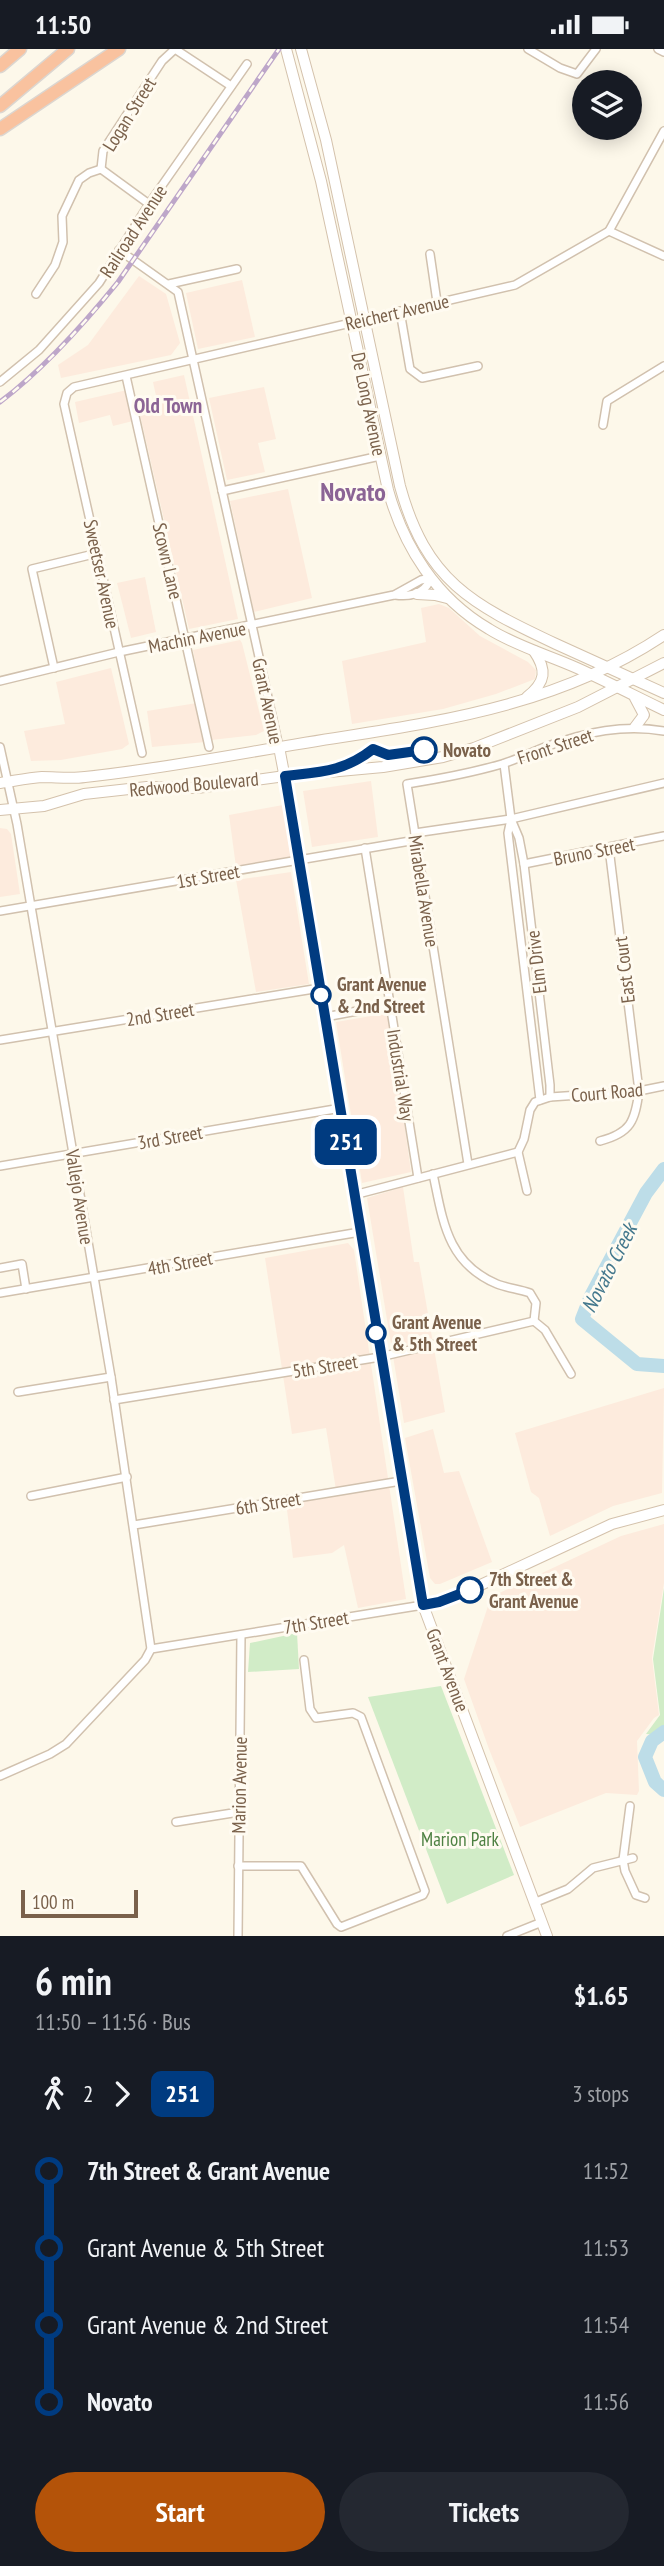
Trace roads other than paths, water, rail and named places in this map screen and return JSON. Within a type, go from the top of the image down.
[{"type":"highway","points":[[0,66],[20,49]]},
{"type":"highway","points":[[0,106],[68,49]]},
{"type":"highway","points":[[0,129],[119,49]]},
{"type":"main road","name":"De Long Avenue","points":[[286,49],[312,143],[380,456],[399,524],[412,550],[449,599],[488,629],[664,710]]},
{"type":"main road","name":"De Long Avenue","points":[[303,53],[335,181],[405,506],[420,541],[440,570],[466,595],[494,614],[664,693]]},
{"type":"main road","points":[[312,143],[320,144],[325,168],[335,181]]},
{"type":"main road","points":[[431,578],[440,570]]},
{"type":"main road","points":[[416,594],[435,594],[449,599]]},
{"type":"main road","name":"Redwood Boulevard","points":[[4,782],[40,777],[82,778],[190,764],[457,719],[521,701],[591,675],[664,635]]},
{"type":"main road","points":[[521,701],[535,691],[544,675],[540,660],[533,649]]},
{"type":"main road","name":"Redwood Boulevard","points":[[0,810],[44,806],[84,795],[148,787],[197,788],[383,767],[452,755],[528,728],[617,688],[664,663]]},
{"type":"main road","points":[[632,695],[644,712],[635,727]]},
{"type":"main road","name":"Grant Avenue","points":[[279,747],[423,1605],[547,1936]]},
{"type":"main road","name":"7th Street","points":[[423,1605],[459,1595],[612,1524],[664,1510]]},
{"type":"street","points":[[174,49],[231,86]]},
{"type":"street","name":"Logan Street","points":[[149,204],[101,169],[103,151],[162,61],[174,49]]},
{"type":"street","points":[[528,49],[559,68],[577,74],[596,49]]},
{"type":"street","points":[[658,49],[664,52]]},
{"type":"street","name":"Railroad Avenue","points":[[0,382],[39,350],[99,283],[149,204],[247,64]]},
{"type":"street","points":[[664,131],[609,231],[664,256]]},
{"type":"street","points":[[36,294],[55,265],[63,241],[62,216],[79,180],[101,169]]},
{"type":"street","name":"Reichert Avenue","points":[[66,395],[74,387],[514,285],[609,231]]},
{"type":"street","points":[[120,250],[169,284],[237,269]]},
{"type":"street","points":[[430,254],[437,302]]},
{"type":"street","name":"Grant Avenue","points":[[169,284],[178,292],[194,359],[279,747]]},
{"type":"street","points":[[400,311],[410,369],[422,378],[478,366]]},
{"type":"street","points":[[603,425],[607,401],[664,366]]},
{"type":"street","name":"Scown Lane","points":[[126,376],[209,747]]},
{"type":"street","name":"Sweetser Avenue","points":[[66,395],[64,404],[142,753]]},
{"type":"street","points":[[222,491],[380,456]]},
{"type":"street","points":[[54,668],[32,569],[98,553]]},
{"type":"street","points":[[416,594],[428,586],[431,578]]},
{"type":"street","name":"Machin Avenue","points":[[394,595],[421,580],[431,578]]},
{"type":"street","name":"Machin Avenue","points":[[0,681],[119,652],[394,595],[416,594]]},
{"type":"street","name":"Front Street","points":[[407,784],[504,764],[584,735],[635,727],[664,731]]},
{"type":"street","name":"Vallejo Avenue","points":[[0,747],[4,782],[14,809],[111,1377],[151,1649]]},
{"type":"street","name":"Elm Drive","points":[[504,764],[511,818],[519,838],[524,864],[550,1097]]},
{"type":"street","name":"1st Street","points":[[0,911],[365,848],[664,783]]},
{"type":"street","name":"Mirabella Avenue","points":[[407,784],[468,1164]]},
{"type":"street","name":"Elm Drive","points":[[511,818],[508,833],[540,1100]]},
{"type":"street","name":"Bruno Street","points":[[524,864],[664,836]]},
{"type":"street","name":"Industrial Way","points":[[365,848],[418,1178]]},
{"type":"street","name":"East Court","points":[[609,848],[639,1091]]},
{"type":"street","name":"2nd Street","points":[[0,1040],[320,988]]},
{"type":"street","points":[[326,1017],[390,1005]]},
{"type":"street","name":"Court Road","points":[[550,1097],[639,1091],[664,1086]]},
{"type":"street","points":[[600,1141],[626,1131],[633,1118],[639,1091]]},
{"type":"street","points":[[527,1191],[518,1152],[524,1139],[530,1110],[535,1102],[550,1097]]},
{"type":"street","name":"3rd Street","points":[[0,1166],[341,1108]]},
{"type":"street","points":[[354,1195],[518,1152]]},
{"type":"street","points":[[433,1174],[445,1232],[456,1250],[468,1265],[483,1276],[499,1285],[530,1293],[536,1303],[534,1321],[545,1330],[570,1374]]},
{"type":"street","name":"4th Street","points":[[0,1293],[360,1232]]},
{"type":"street","points":[[0,1268],[22,1264],[26,1289]]},
{"type":"street","name":"5th Street","points":[[114,1400],[380,1357],[534,1321]]},
{"type":"street","points":[[18,1392],[111,1377]]},
{"type":"street","points":[[31,1496],[127,1477]]},
{"type":"street","name":"6th Street","points":[[134,1525],[401,1481]]},
{"type":"street","name":"7th Street","points":[[151,1649],[423,1605]]},
{"type":"street","name":"Marion Avenue","points":[[238,1936],[241,1635]]},
{"type":"street","points":[[0,1776],[66,1744],[145,1660],[151,1649]]},
{"type":"street","points":[[238,1866],[301,1866],[341,1927],[423,1895],[425,1891],[361,1717],[354,1713],[316,1718],[310,1709],[304,1660]]},
{"type":"street","points":[[630,1806],[623,1860],[636,1895],[645,1898]]},
{"type":"street","points":[[176,1822],[239,1812]]},
{"type":"street","points":[[536,1902],[568,1889],[593,1868],[633,1858]]},
{"type":"street","points":[[508,1936],[542,1922]]},
{"type":"waterway","name":"Novato Creek","points":[[664,1169],[646,1193],[591,1296],[582,1319],[637,1364],[664,1366]]},
{"type":"waterway","name":"Novato Creek","points":[[664,1732],[652,1741],[645,1757],[655,1782],[664,1790]]},
{"type":"railway","points":[[0,402],[62,346],[118,282],[279,49]]},
{"type":"place","name":"Novato","points":[[424,750]]},
{"type":"place","name":"Grant Avenue & 2nd Street","points":[[321,995]]},
{"type":"place","name":"Grant Avenue & 5th Street","points":[[376,1333]]},
{"type":"place","name":"7th Street & Grant Avenue","points":[[470,1590]]},
{"type":"district","name":"Old Town","points":[[168,405]]},
{"type":"district","name":"Novato","points":[[353,491]]},
{"type":"park label","name":"Marion Park","points":[[460,1839]]}]
